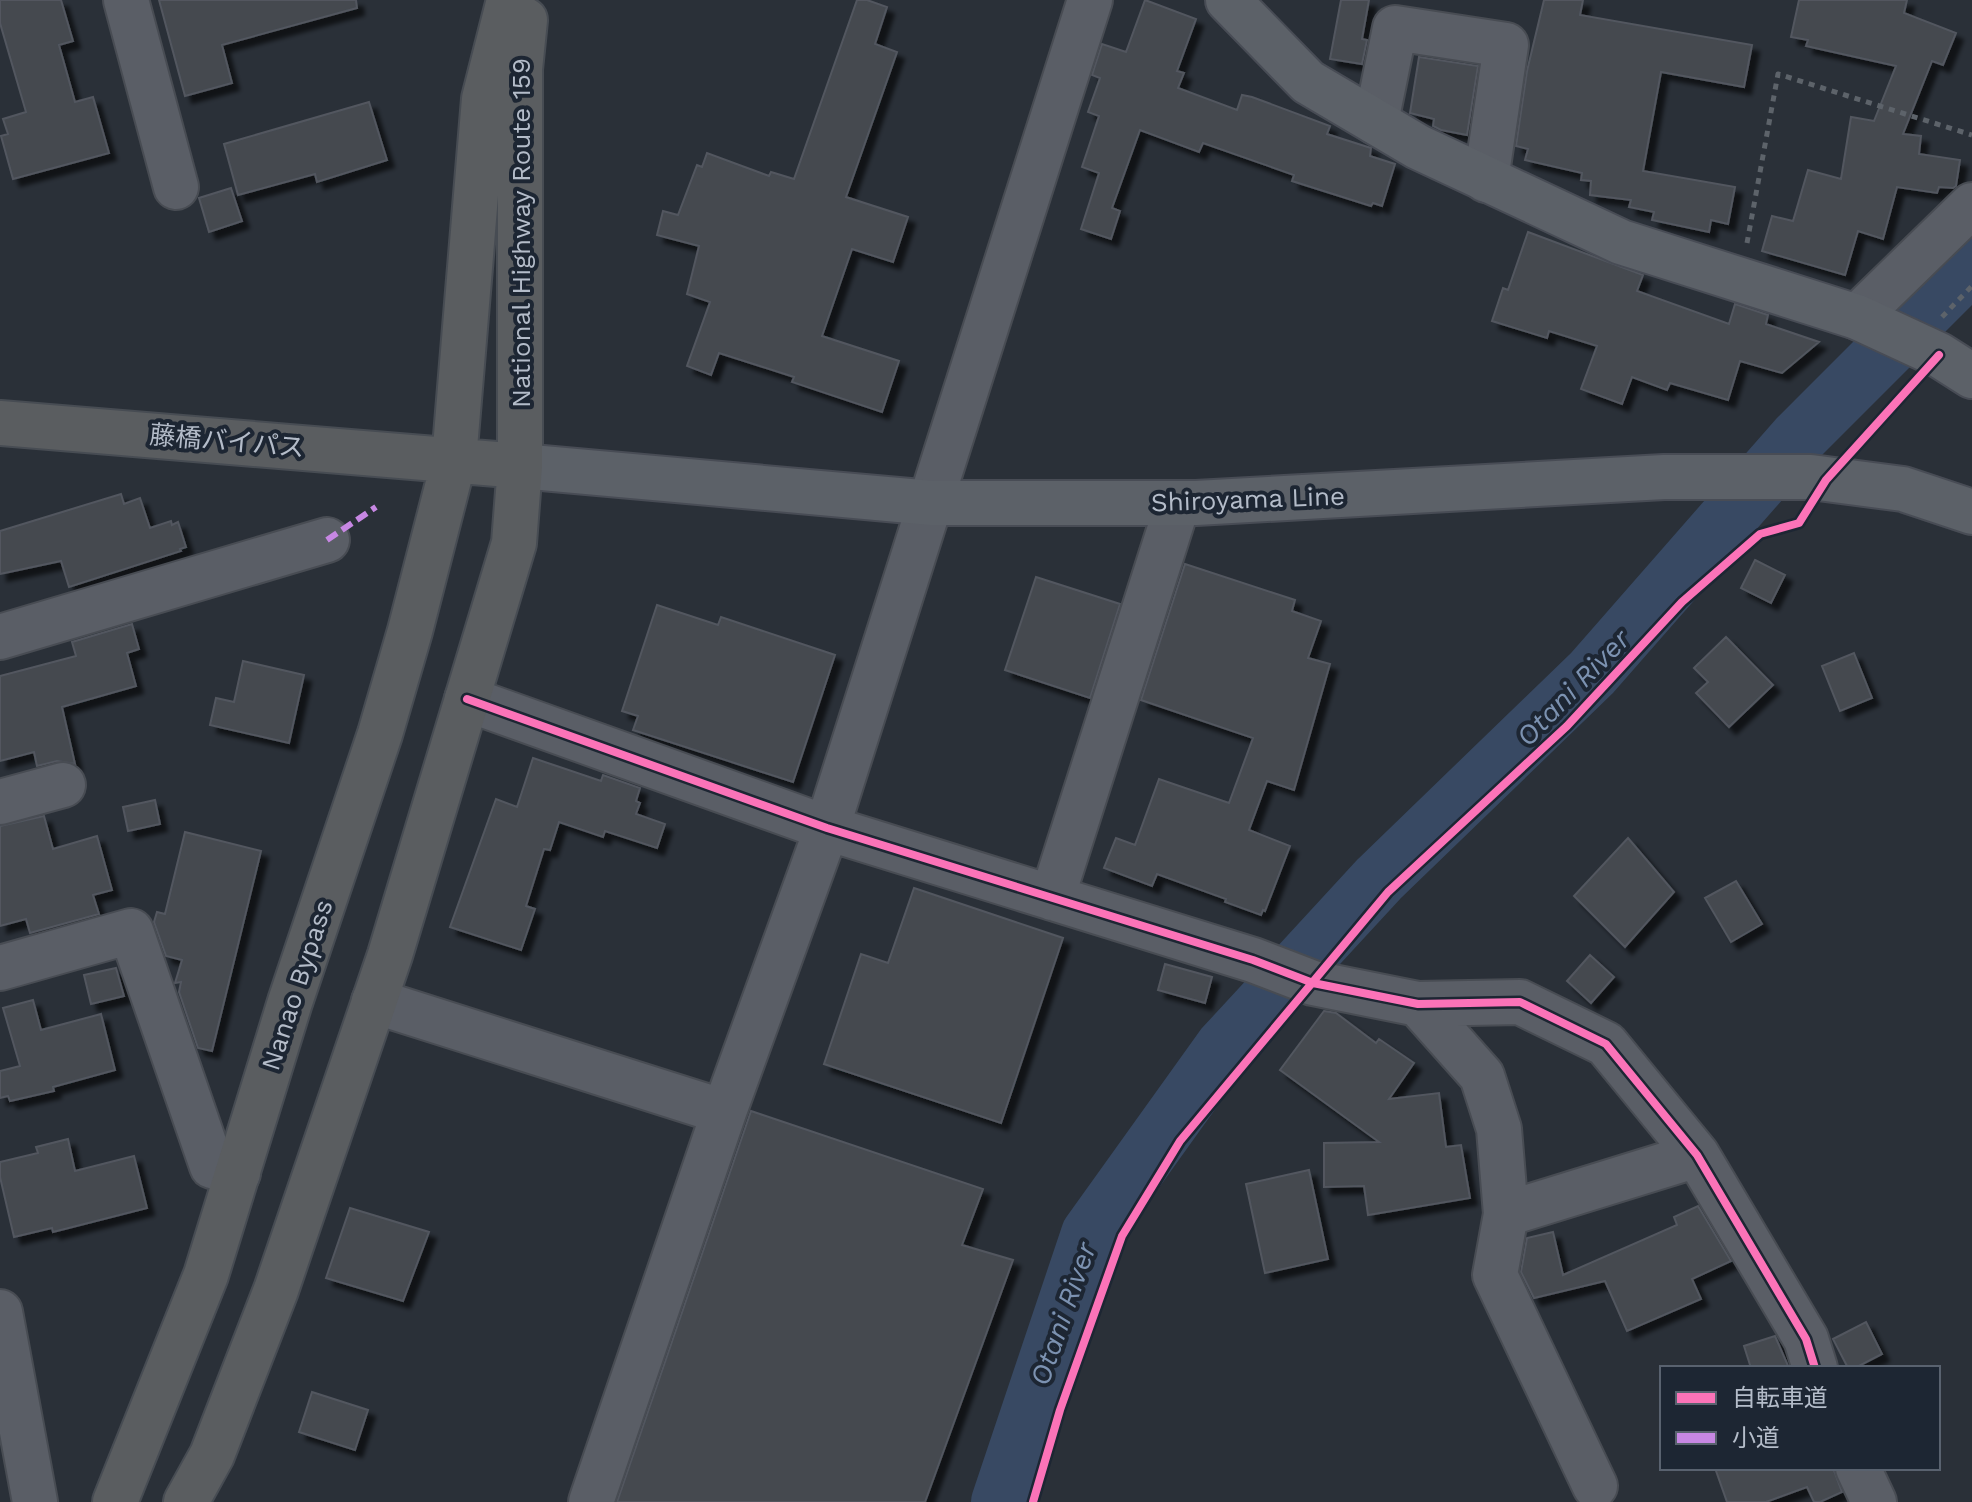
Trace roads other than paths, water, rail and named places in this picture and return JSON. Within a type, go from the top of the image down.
[{"type":"highway","name":"National Highway Route 159","points":[[454,460],[484,99],[509,0]]},
{"type":"highway","name":"National Highway Route 159","points":[[520,466],[520,69],[526,0]]},
{"type":"highway","name":"藤橋バイパス","points":[[0,423],[520,466]]},
{"type":"highway","name":"Nanao Bypass","points":[[115,1502],[206,1275],[290,1002],[380,734],[454,460]]},
{"type":"highway","points":[[186,1502],[212,1455],[276,1290],[374,1001],[514,543],[520,466]]},
{"type":"main road","points":[[1228,0],[1308,82],[1418,147],[1621,242],[1866,322],[1956,366]]},
{"type":"main road","name":"Shiroyama Line","points":[[520,466],[932,503],[1178,503],[1664,477],[1799,477],[1903,489],[1972,512]]},
{"type":"street","points":[[126,0],[176,187]]},
{"type":"street","points":[[591,1502],[724,1112],[827,828],[1090,0]]},
{"type":"street","points":[[1376,122],[1395,28],[1506,45],[1486,180]]},
{"type":"street","points":[[1866,322],[1972,205]]},
{"type":"street","points":[[1052,898],[1178,503]]},
{"type":"street","points":[[0,637],[327,540]]},
{"type":"street","points":[[467,699],[827,828],[1287,973],[1418,1004],[1520,1002],[1606,1044],[1697,1155],[1806,1339],[1814,1366]]},
{"type":"street","points":[[0,802],[63,785]]},
{"type":"street","points":[[0,968],[131,931],[212,1166],[238,1173]]},
{"type":"street","points":[[374,1001],[724,1112]]},
{"type":"street","points":[[1418,1004],[1482,1076],[1499,1129],[1506,1214],[1495,1275],[1595,1486]]},
{"type":"street","points":[[1506,1214],[1697,1155]]},
{"type":"street","points":[[0,1312],[35,1502]]},
{"type":"street","points":[[1859,1470],[1874,1502]]},
{"type":"waterway","name":"Otani River","points":[[1000,1502],[1090,1234],[1224,1047],[1379,879],[1592,673],[1797,439],[1972,264]]}]
